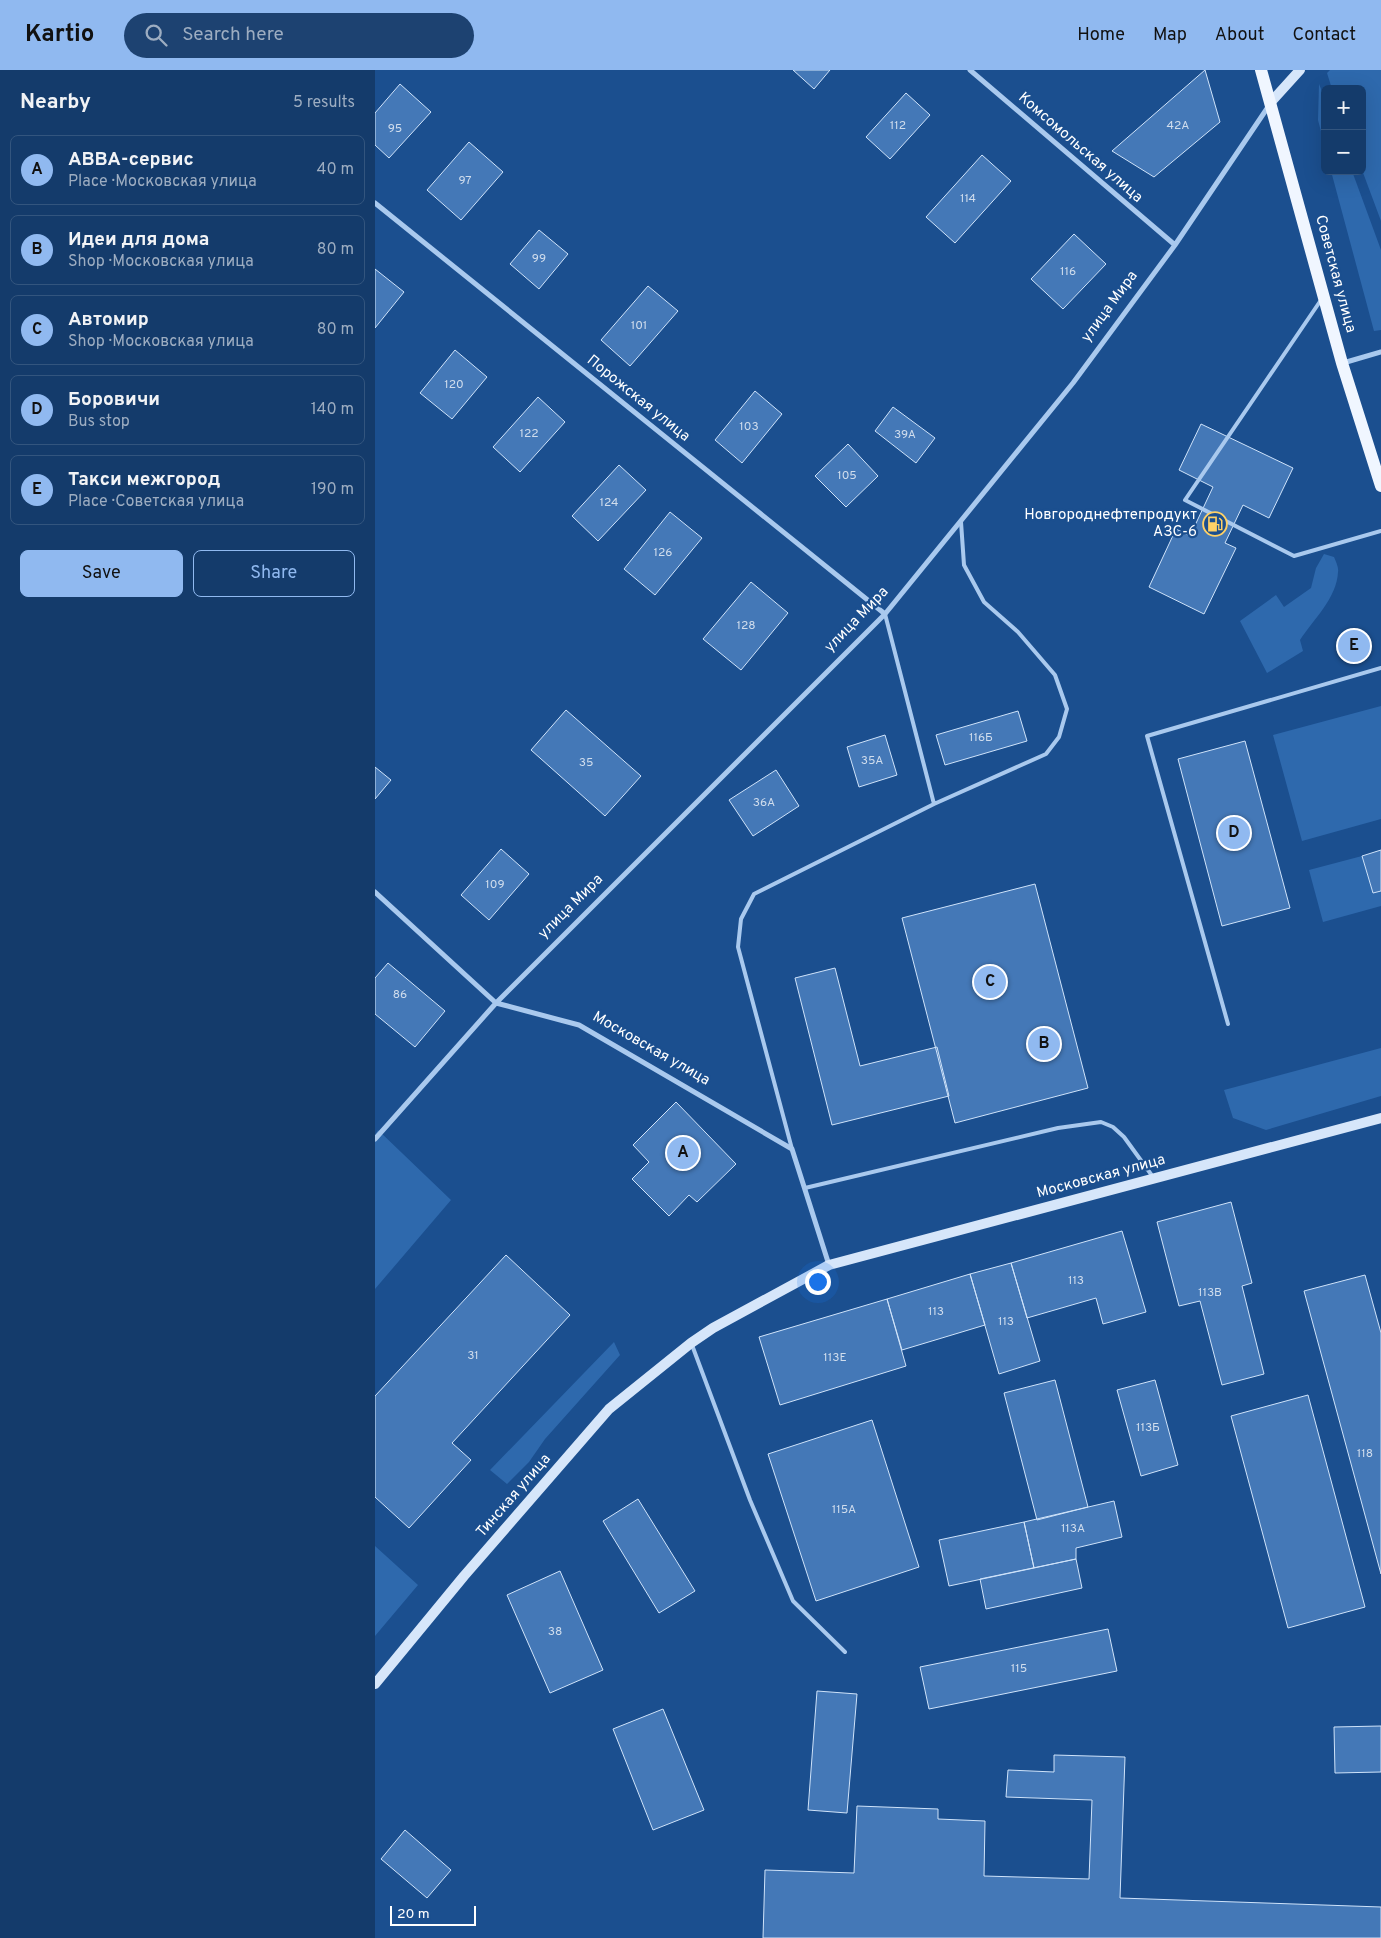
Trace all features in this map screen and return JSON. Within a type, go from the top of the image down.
[{"type":"main road","name":"Советская улица","points":[[1261,70],[1342,363],[1381,486]]},
{"type":"main road","name":"улица Мира","points":[[1271,102],[1300,70]]},
{"type":"main road","name":"Московская улица","points":[[691,1343],[713,1328],[829,1265],[1381,1118]]},
{"type":"main road","name":"Тинская улица","points":[[375,1684],[463,1576],[609,1409],[691,1343]]},
{"type":"street","name":"Комсомольская улица","points":[[970,70],[1175,245]]},
{"type":"street","name":"улица Мира","points":[[375,1139],[496,1002],[885,614],[1073,383],[1175,245],[1271,102]]},
{"type":"street","name":"Порожская улица","points":[[375,203],[885,614]]},
{"type":"street","points":[[1342,363],[1381,352]]},
{"type":"street","name":"Московская улица","points":[[375,892],[496,1002],[579,1025],[792,1149]]},
{"type":"street","points":[[792,1149],[829,1265]]},
{"type":"lane","points":[[1324,296],[1185,500],[1294,556],[1381,531]]},
{"type":"lane","points":[[792,1149],[738,947],[741,919],[754,894],[934,804],[1046,754],[1059,737],[1067,709],[1055,675],[1017,632],[984,602],[964,565],[961,522]]},
{"type":"lane","points":[[885,614],[934,804]]},
{"type":"lane","points":[[1228,1024],[1147,736],[1381,668]]},
{"type":"lane","points":[[805,1188],[1058,1128],[1101,1122],[1113,1127],[1124,1137],[1154,1178]]},
{"type":"lane","points":[[691,1343],[750,1500],[793,1601],[845,1652]]},
{"type":"shaded area","points":[[1330,70],[1381,70],[1381,221],[1364,175],[1366,175],[1366,85],[1331,85],[1327,73]]},
{"type":"shaded area","points":[[1319,84],[1321,89],[1321,132],[1318,120]]},
{"type":"shaded area","points":[[1332,175],[1353,175],[1381,250],[1381,330],[1374,331]]},
{"type":"shaded area","points":[[1324,554],[1334,557],[1338,567],[1337,582],[1329,600],[1300,640],[1303,651],[1267,673],[1240,621],[1276,595],[1284,607],[1311,588],[1316,568]]},
{"type":"shaded area","points":[[1381,706],[1381,819],[1302,841],[1273,735]]},
{"type":"shaded area","points":[[1362,856],[1373,893],[1381,891],[1381,906],[1323,922],[1309,870]]},
{"type":"shaded area","points":[[1381,1048],[1381,1096],[1266,1130],[1233,1118],[1224,1090]]},
{"type":"shaded area","points":[[378,1130],[451,1200],[375,1289],[375,1135]]},
{"type":"shaded area","points":[[614,1342],[620,1355],[545,1439],[529,1462],[507,1484],[490,1470]]},
{"type":"shaded area","points":[[375,1546],[418,1585],[375,1636]]},
{"type":"building","points":[[793,70],[830,70],[814,89]]},
{"type":"building","points":[[1205,70],[1220,122],[1154,177],[1112,151]]},
{"type":"building","points":[[400,84],[431,112],[389,158],[375,145],[375,113]]},
{"type":"building","points":[[906,93],[930,115],[890,159],[866,137]]},
{"type":"building","points":[[469,142],[503,172],[461,220],[427,190]]},
{"type":"building","points":[[982,155],[1011,181],[955,243],[926,217]]},
{"type":"building","points":[[539,230],[568,254],[539,289],[510,264]]},
{"type":"building","points":[[1074,234],[1106,264],[1063,309],[1031,279]]},
{"type":"building","points":[[375,269],[404,292],[375,328]]},
{"type":"building","points":[[648,286],[678,311],[630,366],[601,340]]},
{"type":"building","points":[[455,350],[487,377],[452,419],[420,393]]},
{"type":"building","points":[[755,391],[782,414],[742,463],[715,440]]},
{"type":"building","points":[[538,397],[565,422],[520,472],[493,447]]},
{"type":"building","points":[[893,407],[935,438],[916,463],[875,431]]},
{"type":"building","name":"Новгороднефтепродукт АЗС-6","points":[[1201,424],[1293,468],[1269,518],[1243,505],[1225,543],[1236,548],[1204,614],[1149,587],[1176,529],[1190,536],[1213,487],[1179,470]]},
{"type":"building","points":[[848,444],[878,476],[846,507],[815,476]]},
{"type":"building","points":[[619,465],[646,490],[598,541],[572,516]]},
{"type":"building","points":[[670,512],[702,538],[655,595],[624,569]]},
{"type":"building","points":[[751,582],[788,613],[741,670],[703,639]]},
{"type":"building","points":[[1362,631],[1371,648],[1346,661],[1337,644]]},
{"type":"building","points":[[566,710],[641,776],[605,816],[531,750]]},
{"type":"building","points":[[1018,711],[1027,741],[945,765],[936,735]]},
{"type":"building","points":[[885,735],[897,775],[859,787],[847,747]]},
{"type":"building","points":[[1245,741],[1290,908],[1222,926],[1178,759]]},
{"type":"building","points":[[375,767],[391,780],[375,799]]},
{"type":"building","points":[[776,770],[799,806],[753,836],[729,800]]},
{"type":"building","points":[[501,849],[529,874],[489,920],[461,895]]},
{"type":"building","points":[[1381,850],[1381,891],[1373,893],[1362,856]]},
{"type":"building","points":[[1035,884],[1088,1088],[955,1123],[902,918]]},
{"type":"building","points":[[388,963],[445,1011],[415,1047],[375,1014],[375,978]]},
{"type":"building","points":[[835,968],[860,1066],[937,1047],[949,1096],[832,1125],[795,978]]},
{"type":"building","points":[[676,1102],[736,1164],[697,1202],[689,1195],[669,1216],[632,1179],[649,1162],[633,1145]]},
{"type":"building","points":[[1231,1202],[1252,1283],[1242,1286],[1264,1374],[1222,1385],[1200,1301],[1179,1306],[1157,1222]]},
{"type":"building","points":[[1122,1231],[1146,1312],[1103,1324],[1096,1298],[1027,1318],[1011,1263]]},
{"type":"building","points":[[506,1255],[570,1315],[452,1443],[471,1460],[409,1528],[375,1497],[375,1396]]},
{"type":"building","points":[[1011,1263],[1040,1361],[999,1374],[970,1274]]},
{"type":"building","points":[[970,1274],[985,1325],[902,1350],[887,1299]]},
{"type":"building","points":[[1365,1275],[1381,1333],[1381,1574],[1304,1291]]},
{"type":"building","points":[[887,1299],[906,1366],[780,1405],[759,1337]]},
{"type":"building","points":[[1055,1380],[1088,1507],[1037,1520],[1004,1393]]},
{"type":"building","points":[[1155,1380],[1178,1465],[1141,1476],[1117,1390]]},
{"type":"building","points":[[1308,1395],[1365,1607],[1288,1628],[1231,1416]]},
{"type":"building","points":[[872,1420],[919,1567],[816,1601],[768,1454]]},
{"type":"building","points":[[638,1499],[695,1591],[659,1613],[603,1521]]},
{"type":"building","points":[[1114,1501],[1122,1537],[1076,1548],[1076,1559],[1034,1568],[1024,1522]]},
{"type":"building","points":[[1024,1522],[1034,1568],[949,1586],[939,1540]]},
{"type":"building","points":[[1076,1559],[1082,1588],[986,1609],[980,1579]]},
{"type":"building","points":[[560,1571],[603,1670],[550,1693],[507,1595]]},
{"type":"building","points":[[1108,1629],[1117,1671],[929,1709],[920,1667]]},
{"type":"building","points":[[817,1691],[857,1694],[847,1813],[808,1810]]},
{"type":"building","points":[[663,1709],[704,1810],[653,1830],[613,1729]]},
{"type":"building","points":[[1381,1726],[1381,1772],[1335,1773],[1334,1727]]},
{"type":"building","points":[[1054,1755],[1125,1757],[1120,1898],[1381,1907],[1381,1938],[763,1938],[765,1870],[854,1873],[857,1806],[938,1809],[938,1819],[985,1821],[984,1876],[1089,1879],[1092,1800],[1006,1797],[1008,1770],[1054,1772]]},
{"type":"building","points":[[405,1830],[451,1870],[427,1898],[381,1859]]},
{"type":"place","name":"Новгороднефтепродукт АЗС-6","points":[[1215,524]]},
{"type":"place","name":"Такси межгород","points":[[1354,646]]},
{"type":"place","name":"Боровичи","points":[[1234,833]]},
{"type":"place","name":"Автомир","points":[[990,982]]},
{"type":"place","name":"Идеи для дома","points":[[1044,1044]]},
{"type":"place","name":"АВВА-сервис","points":[[683,1153]]}]
